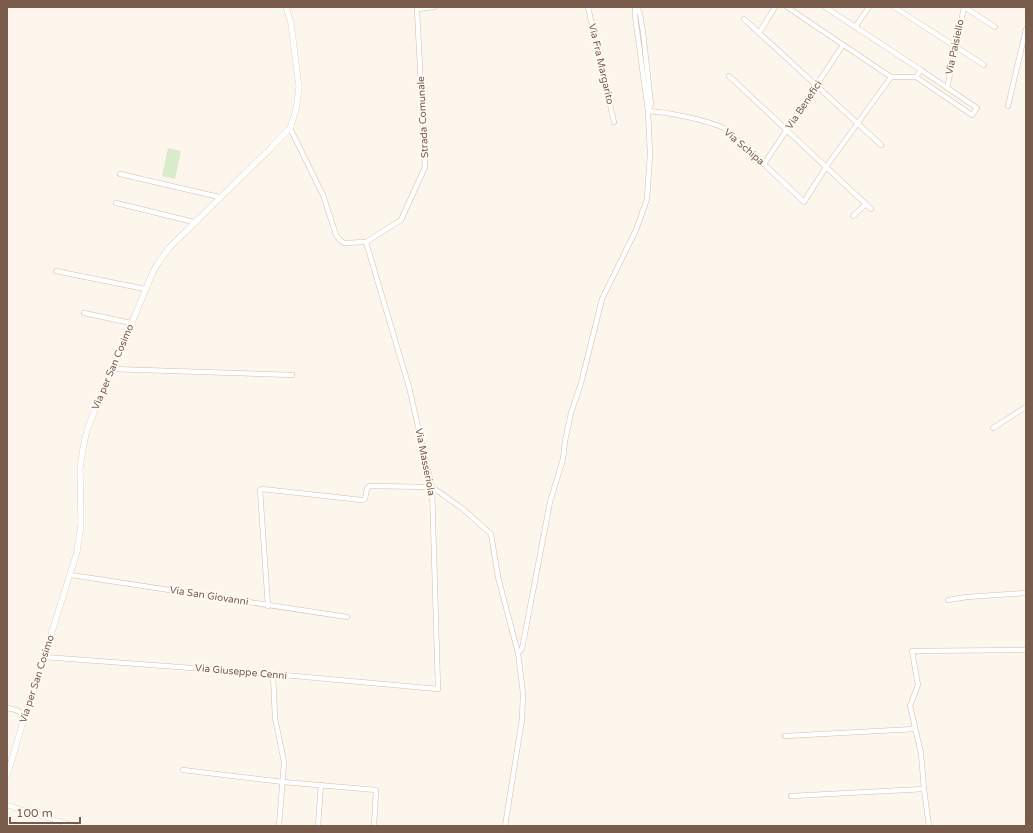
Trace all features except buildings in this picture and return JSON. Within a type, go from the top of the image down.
[{"type":"street","name":"Via per San Cosimo","points":[[7,776],[77,552],[81,524],[80,468],[82,448],[87,430],[132,324],[145,289],[163,255],[219,197],[290,128],[296,110],[299,87],[291,23],[286,7]]},
{"type":"street","name":"Strada Comunale","points":[[366,242],[403,218],[425,167],[417,9],[434,7]]},
{"type":"street","name":"Via Fra Margarito","points":[[588,7],[614,122]]},
{"type":"street","points":[[518,653],[522,649],[550,502],[563,459],[565,440],[571,412],[581,383],[602,299],[636,230],[647,199],[650,154],[648,111],[635,16],[636,7]]},
{"type":"street","points":[[759,33],[775,7]]},
{"type":"street","points":[[787,7],[890,77],[916,77],[972,115],[977,108],[825,7]]},
{"type":"street","points":[[856,27],[869,7]]},
{"type":"street","points":[[894,7],[984,65]]},
{"type":"street","points":[[964,7],[995,27]]},
{"type":"street","name":"Via Paisiello","points":[[947,88],[964,7]]},
{"type":"street","points":[[744,19],[881,145]]},
{"type":"street","points":[[1008,106],[1026,29]]},
{"type":"street","name":"Via Benefici","points":[[764,164],[844,45]]},
{"type":"street","points":[[916,77],[921,70]]},
{"type":"street","points":[[729,76],[871,209]]},
{"type":"street","points":[[826,167],[890,77]]},
{"type":"street","name":"Via Schipa","points":[[648,111],[682,117],[724,128],[804,202],[826,167]]},
{"type":"street","points":[[290,128],[323,195],[336,235],[344,243],[366,242]]},
{"type":"street","points":[[120,174],[219,197]]},
{"type":"street","points":[[116,203],[194,222]]},
{"type":"street","points":[[853,216],[866,204]]},
{"type":"street","name":"Via Masseriola","points":[[366,242],[409,387],[432,487],[438,689]]},
{"type":"street","points":[[56,271],[145,289]]},
{"type":"street","points":[[84,313],[132,324]]},
{"type":"street","points":[[112,369],[292,375]]},
{"type":"street","points":[[993,428],[1026,407]]},
{"type":"street","points":[[268,606],[260,490],[262,489],[362,500],[365,499],[367,488],[370,486],[432,487],[463,509],[491,534],[498,577],[518,653],[523,694],[522,719],[505,826]]},
{"type":"street","name":"Via San Giovanni","points":[[71,575],[347,617]]},
{"type":"street","points":[[948,600],[968,596],[1026,593]]},
{"type":"street","points":[[929,826],[921,753],[910,706],[918,685],[912,651],[1026,650]]},
{"type":"street","name":"Via Giuseppe Cenni","points":[[44,657],[272,674],[438,689]]},
{"type":"street","points":[[272,674],[275,718],[284,762],[279,826]]},
{"type":"street","points":[[7,708],[16,710],[25,715]]},
{"type":"street","points":[[785,736],[915,729]]},
{"type":"street","points":[[183,770],[283,782],[376,790],[374,826]]},
{"type":"street","points":[[318,826],[321,785]]},
{"type":"street","points":[[791,796],[924,789]]},
{"type":"street","points":[[7,805],[74,826]]},
{"type":"green space","points":[[168,148],[181,151],[175,179],[162,176]]}]
